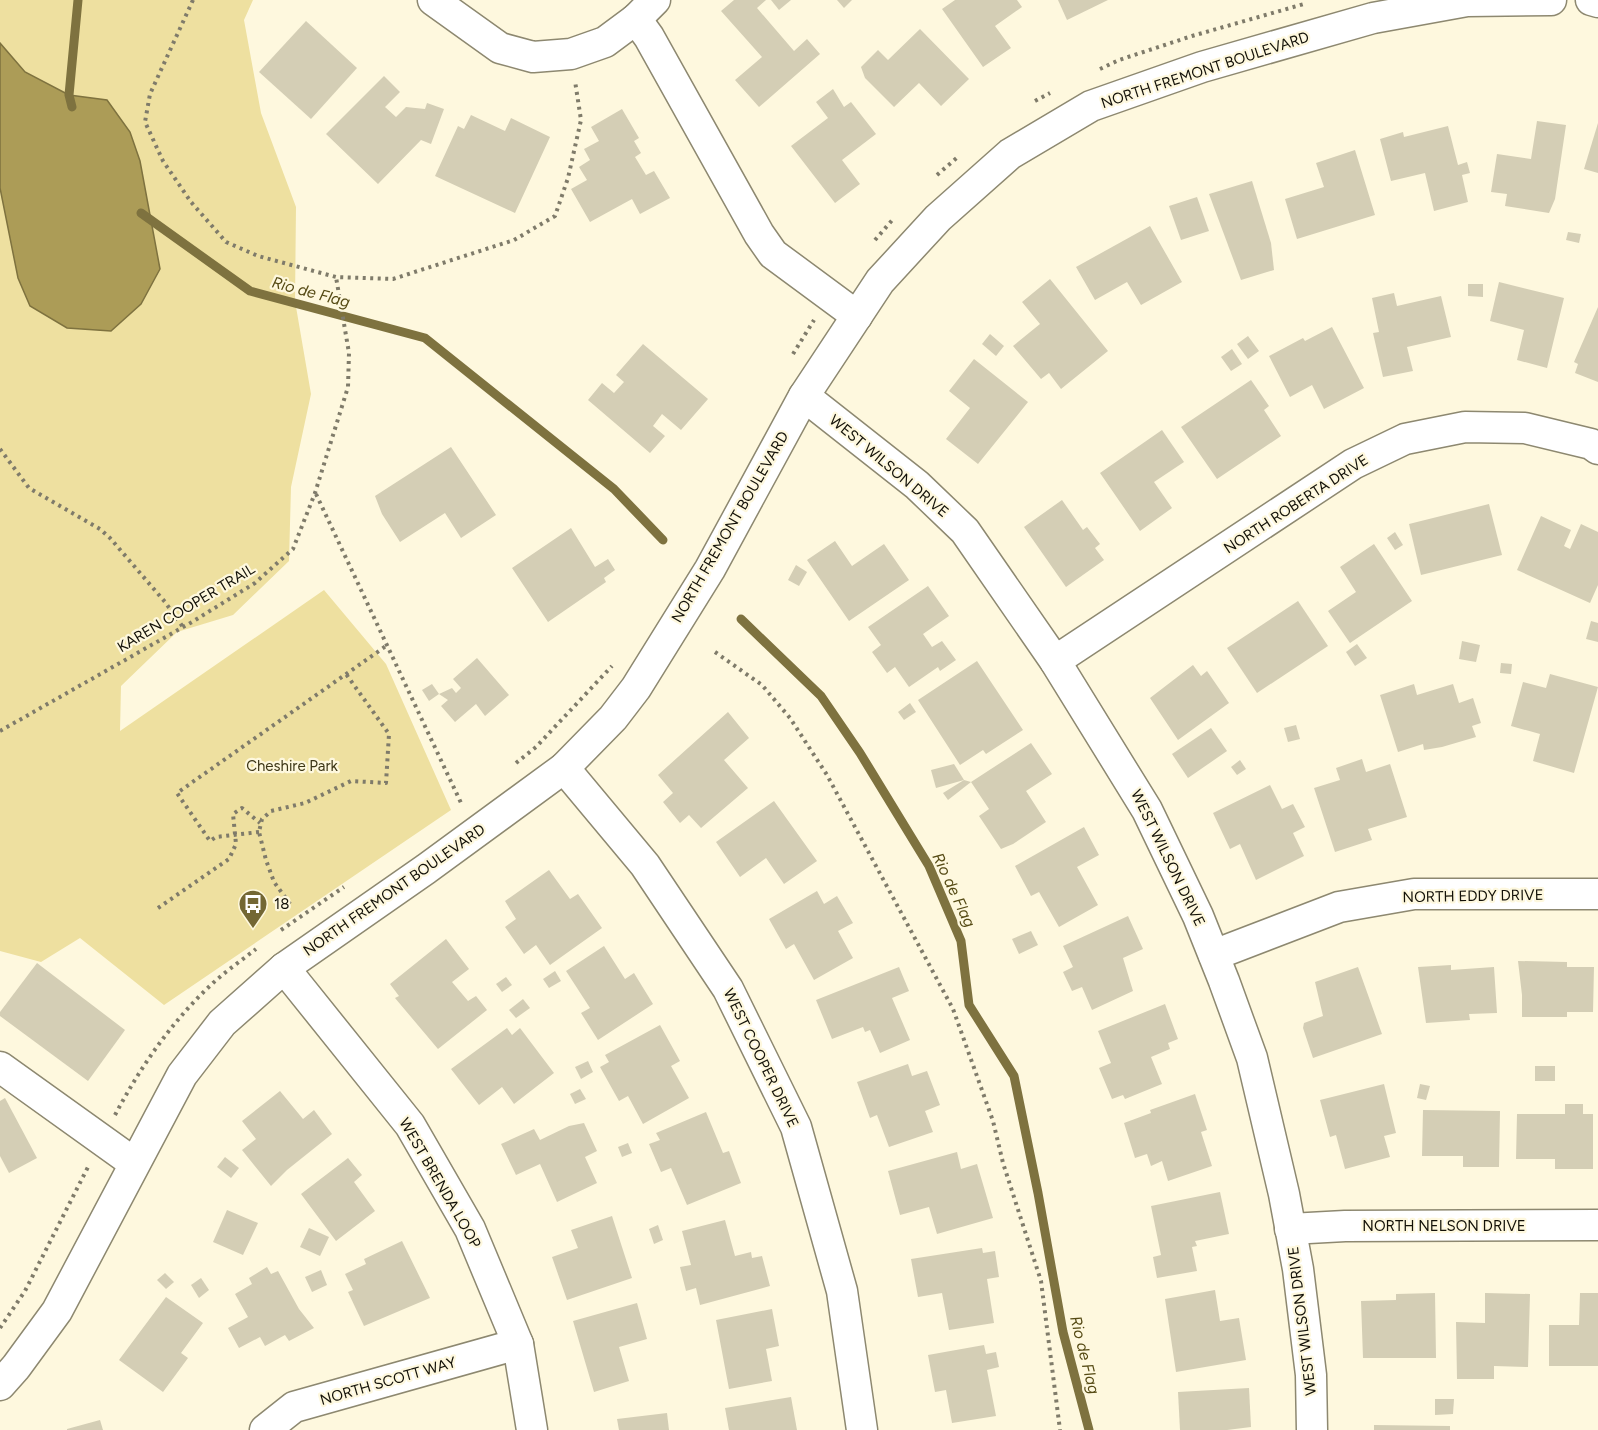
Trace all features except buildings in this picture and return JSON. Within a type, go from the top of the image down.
[{"type":"street","points":[[433,0],[500,48],[533,57],[571,54],[605,42],[646,9]]},
{"type":"street","name":"NORTH FREMONT BOULEVARD","points":[[0,1385],[57,1311],[182,1075],[222,1023],[284,968],[426,869],[564,768],[613,718],[636,688],[710,569],[804,396],[856,316],[880,281],[938,218],[1010,154],[1091,106],[1368,9],[1467,1],[1551,0]]},
{"type":"street","points":[[1592,0],[1598,2]]},
{"type":"street","points":[[646,9],[649,37],[759,234],[773,254],[856,316]]},
{"type":"street","name":"WEST WILSON DRIVE","points":[[804,396],[917,485],[965,531],[1055,661],[1147,810],[1198,916],[1252,1058],[1284,1194],[1298,1269],[1311,1375],[1312,1430]]},
{"type":"street","name":"NORTH ROBERTA DRIVE","points":[[1055,661],[1353,464],[1405,439],[1465,427],[1525,428],[1591,444],[1598,449]]},
{"type":"street","name":"WEST COOPER DRIVE","points":[[564,768],[645,865],[728,989],[796,1127],[842,1291],[862,1430]]},
{"type":"street","name":"NORTH EDDY DRIVE","points":[[1214,955],[1339,907],[1414,894],[1598,894]]},
{"type":"street","name":"WEST BRENDA LOOP","points":[[284,968],[410,1125],[470,1229],[518,1344],[532,1430]]},
{"type":"street","points":[[0,1066],[134,1163]]},
{"type":"street","name":"NORTH NELSON DRIVE","points":[[1290,1229],[1356,1226],[1598,1225]]},
{"type":"street","name":"NORTH SCOTT WAY","points":[[265,1430],[294,1407],[518,1344]]},
{"type":"path","points":[[193,0],[150,94],[145,122],[163,161],[191,202],[226,242],[258,256],[336,277],[393,279],[514,240],[555,216],[568,178],[581,120],[571,54]]},
{"type":"path","name":"KAREN COOPER TRAIL","points":[[0,731],[183,627],[255,583],[293,549],[315,493],[348,387],[349,353],[336,277]]},
{"type":"path","points":[[791,358],[808,327]]},
{"type":"path","points":[[0,449],[29,488],[100,529],[110,538],[165,602],[183,627]]},
{"type":"path","points":[[315,493],[462,806],[471,798]]},
{"type":"path","points":[[259,832],[216,837],[210,841],[177,793],[386,646]]},
{"type":"path","points":[[715,652],[762,685],[790,718],[827,775],[953,1009],[993,1121],[1003,1162],[1041,1281],[1060,1430]]},
{"type":"path","points":[[508,769],[536,747],[614,664]]},
{"type":"path","points":[[290,904],[271,876],[259,832],[260,823],[266,815],[271,811],[305,803],[351,781],[386,783],[389,734],[346,674]]},
{"type":"path","points":[[158,908],[223,865],[232,854],[236,835],[233,814],[242,808],[260,823]]},
{"type":"green space","name":"Cheshire Park","points":[[0,0],[253,0],[244,20],[261,113],[296,207],[295,301],[311,394],[291,487],[289,561],[233,615],[177,632],[121,686],[120,731],[324,590],[386,664],[451,810],[164,1005],[80,938],[41,962],[0,951]]},
{"type":"shaded area","points":[[0,43],[25,72],[69,95],[107,100],[130,132],[140,161],[160,269],[141,304],[111,331],[67,328],[30,306],[18,278],[0,188]]},
{"type":"waterway","name":"Rio de Flag","points":[[72,107],[69,95],[78,0]]},
{"type":"waterway","name":"Rio de Flag","points":[[141,213],[250,291],[425,338],[614,489],[663,540]]},
{"type":"waterway","name":"Rio de Flag","points":[[741,619],[821,696],[860,753],[929,866],[961,941],[969,1005],[1014,1076],[1063,1332],[1089,1430]]},
{"type":"place","name":"18","points":[[253,930]]}]
